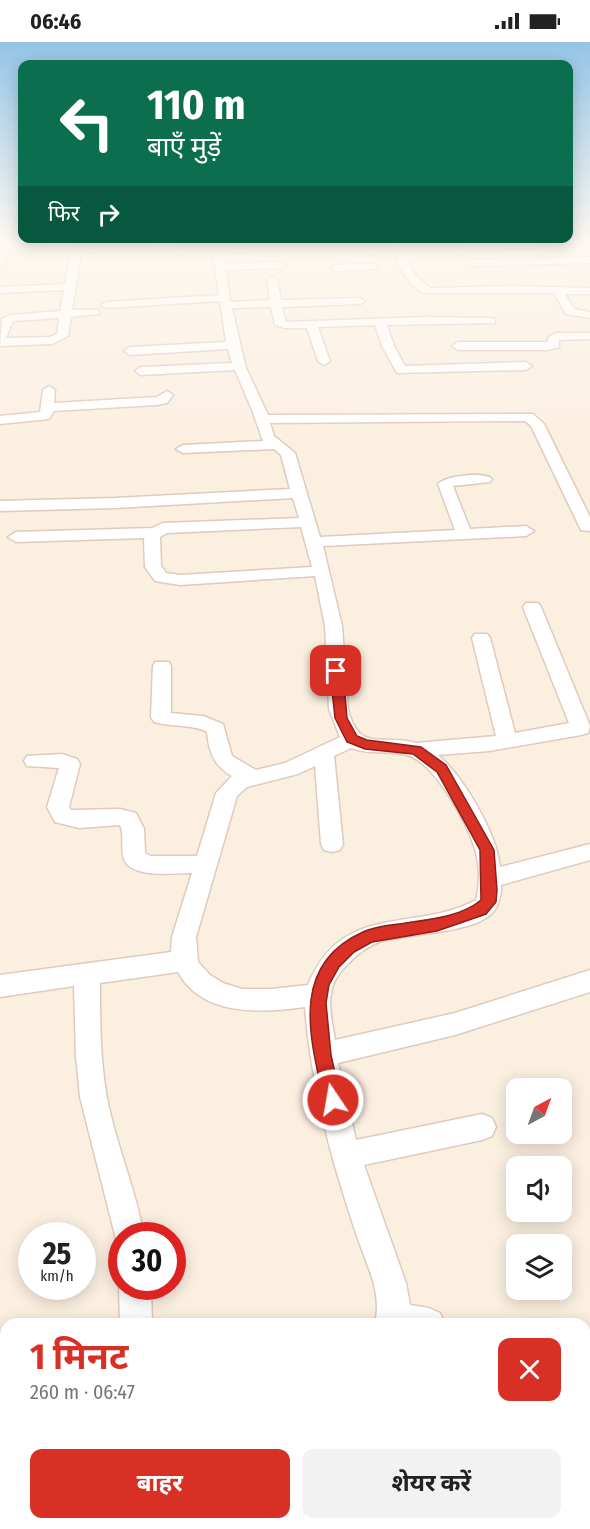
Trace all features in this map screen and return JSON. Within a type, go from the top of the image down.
[{"type":"street","points":[[66,309],[65,314],[60,338],[0,341],[6,321],[10,318],[65,314],[95,312]]},
{"type":"street","points":[[226,309],[239,366],[264,419],[267,438],[288,453],[329,603],[336,649],[337,693],[341,718],[352,739],[365,744],[417,750],[507,741],[585,727],[532,607]]},
{"type":"street","points":[[278,309],[281,324],[312,325],[441,319],[491,321]]},
{"type":"street","points":[[366,309],[401,370],[526,366]]},
{"type":"street","points":[[569,309],[570,312],[590,315]]},
{"type":"street","points":[[312,325],[324,361]]},
{"type":"street","points":[[458,346],[548,346],[555,344],[553,339],[556,337],[590,336]]},
{"type":"street","points":[[130,351],[234,345]]},
{"type":"street","points":[[141,371],[239,366]]},
{"type":"street","points":[[0,420],[38,418],[46,414],[49,390]]},
{"type":"street","points":[[48,407],[157,401],[165,399],[167,395]]},
{"type":"street","points":[[264,419],[528,417],[537,424],[587,527]]},
{"type":"street","points":[[183,449],[276,445]]},
{"type":"street","points":[[464,534],[445,484],[455,480],[484,479]]},
{"type":"street","points":[[0,506],[115,503],[298,493]]},
{"type":"street","points":[[16,537],[154,533],[173,527],[464,534],[526,531]]},
{"type":"street","points":[[154,533],[153,567],[161,577],[170,580],[320,572]]},
{"type":"street","points":[[481,638],[507,741]]},
{"type":"street","points":[[162,666],[161,717],[205,722],[213,726],[216,729],[222,759],[230,766],[254,777]]},
{"type":"street","points":[[318,994],[265,1001],[224,997],[195,977],[184,961],[184,937],[227,793],[236,783],[291,769],[352,739]]},
{"type":"street","points":[[392,1318],[392,1290],[375,1244],[348,1155],[322,1055],[318,994],[326,972],[340,955],[357,941],[398,930],[453,921],[480,910],[488,902],[487,850],[446,776],[438,765],[417,750]]},
{"type":"street","points":[[324,753],[332,844]]},
{"type":"street","points":[[34,761],[62,761],[70,764],[58,807],[63,816],[76,820],[128,819],[133,829],[134,857],[147,865],[205,864]]},
{"type":"street","points":[[489,879],[590,852]]},
{"type":"street","points":[[0,986],[184,961]]},
{"type":"street","points":[[87,975],[87,1033],[95,1099],[102,1134],[110,1154],[127,1222]]},
{"type":"street","points":[[322,1055],[455,1024],[590,981]]},
{"type":"street","points":[[348,1155],[482,1127]]},
{"type":"street","points":[[135,1300],[136,1318]]},
{"type":"route","points":[[333,1100],[322,1055],[318,1003],[318,994],[326,972],[348,947],[357,941],[369,936],[453,921],[480,910],[488,902],[489,896],[487,850],[442,768],[417,750],[365,744],[352,739],[341,718],[336,671]]}]
